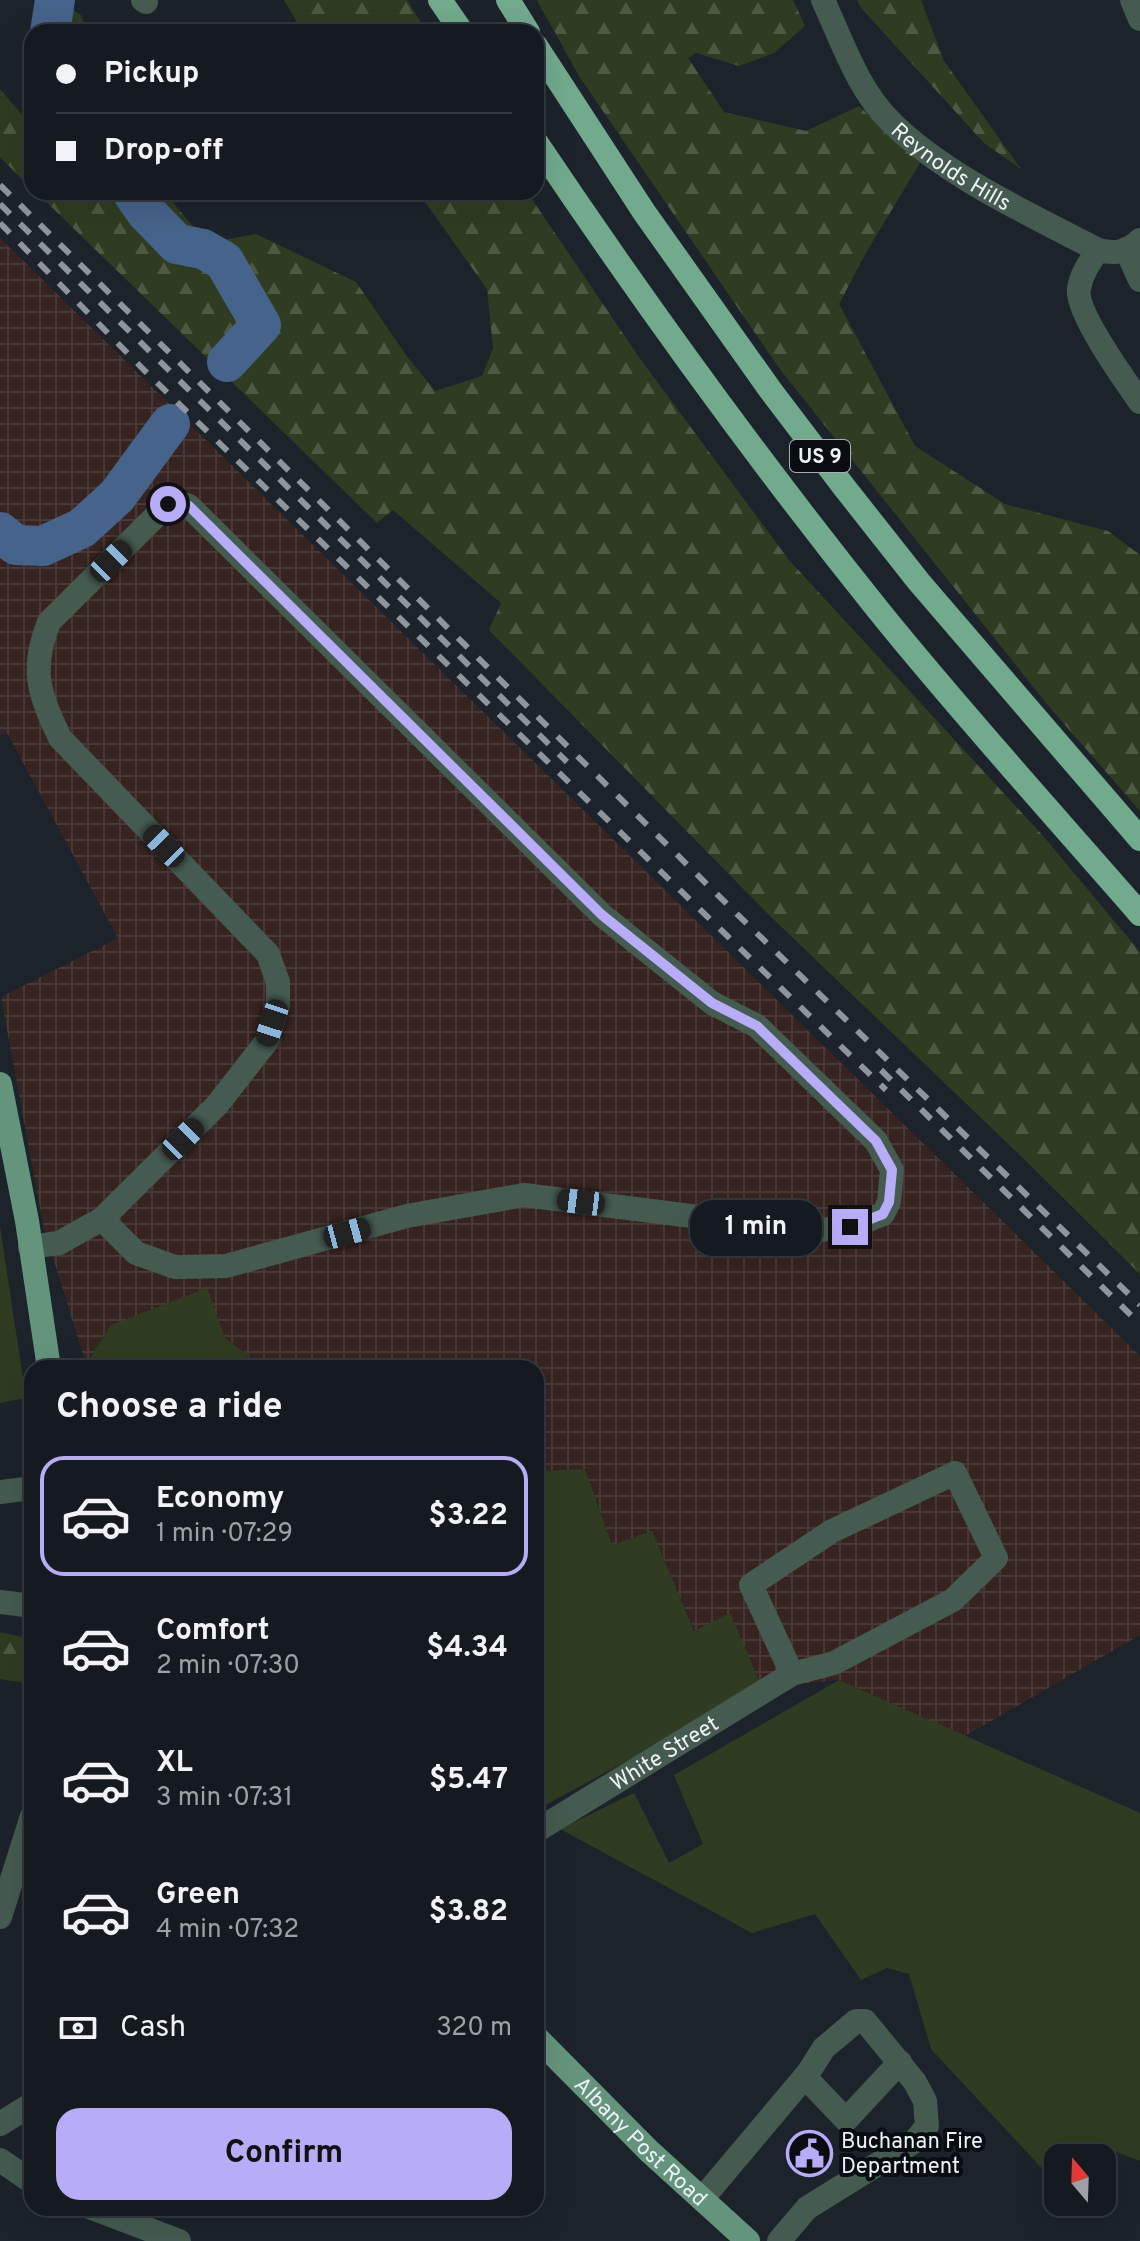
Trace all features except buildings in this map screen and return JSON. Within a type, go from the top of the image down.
[{"type":"highway","points":[[440,0],[457,24]]},
{"type":"highway","points":[[447,0],[459,24]]},
{"type":"highway","points":[[508,0],[523,24]]},
{"type":"highway","name":"US 9","points":[[544,58],[644,212],[825,463],[929,594],[1140,839]]},
{"type":"highway","name":"US 9","points":[[544,153],[705,384],[805,517],[960,708],[1140,914]]},
{"type":"main road","points":[[0,1084],[48,1360]]},
{"type":"main road","name":"Albany Post Road","points":[[544,2045],[649,2151],[748,2241]]},
{"type":"street","name":"Reynolds Hills","points":[[823,0],[861,82],[890,121],[946,166],[1098,250]]},
{"type":"street","points":[[1132,0],[1140,19]]},
{"type":"street","points":[[1140,280],[1133,245],[1115,254],[1098,250],[1084,272],[1078,292],[1084,312],[1140,402]]},
{"type":"street","points":[[30,1247],[59,1243],[102,1219],[217,1105],[267,1041],[278,1005],[278,982],[268,954],[60,738],[38,678],[41,644],[49,622],[168,504],[178,502],[189,506],[602,915],[712,1003],[757,1026],[876,1141],[892,1170],[889,1202],[883,1214],[850,1227],[810,1231],[524,1195],[407,1216],[226,1266],[175,1267],[136,1253],[102,1219]]},
{"type":"street","name":"White Street","points":[[544,1826],[792,1674],[834,1663],[953,1600],[996,1558],[955,1473],[832,1531],[751,1585],[792,1674]]},
{"type":"street","points":[[0,1492],[24,1489]]},
{"type":"street","points":[[0,1602],[24,1605]]},
{"type":"street","points":[[0,1917],[24,1841]]},
{"type":"street","points":[[702,2199],[805,2077],[824,2048],[856,2021],[865,2021],[915,2082],[925,2101],[927,2126],[915,2141],[807,2208],[779,2241]]},
{"type":"street","points":[[805,2077],[846,2120],[900,2062]]},
{"type":"street","points":[[0,2124],[24,2109]]},
{"type":"street","points":[[0,2160],[24,2176]]},
{"type":"street","points":[[113,2216],[179,2241]]},
{"type":"shaded area","points":[[0,238],[1140,1356],[1140,1635],[965,1736],[839,1680],[762,1688],[695,1632],[652,1532],[612,1545],[585,1469],[544,1471],[544,1360],[254,1360],[225,1338],[111,1325],[89,1360],[85,1360],[44,1229],[1,997],[118,938],[7,733],[0,735]]},
{"type":"green space","points":[[284,0],[407,0],[422,24],[298,24]]},
{"type":"green space","points":[[537,0],[793,0],[805,26],[774,53],[739,66],[696,53],[688,58],[724,112],[806,131],[859,106],[920,163],[839,304],[915,446],[1005,504],[1108,531],[1140,555],[1140,811],[1046,703],[779,368],[579,76]]},
{"type":"green space","points":[[857,0],[921,0],[944,61],[1021,169],[984,143]]},
{"type":"green space","points":[[66,5],[82,16],[83,24],[44,24],[44,17]]},
{"type":"green space","points":[[0,89],[24,116],[24,181],[0,157]]},
{"type":"green space","points":[[44,200],[171,200],[207,243],[256,234],[356,282],[435,391],[482,376],[493,348],[487,289],[424,200],[532,200],[641,360],[789,560],[1044,837],[1140,952],[1140,1274],[769,915],[489,630],[501,603],[393,510],[377,523]]},
{"type":"green space","points":[[0,1226],[24,1398],[0,1403]]},
{"type":"green space","points":[[207,1288],[225,1338],[254,1360],[89,1360],[111,1325]]},
{"type":"green space","points":[[585,1469],[612,1545],[652,1531],[694,1631],[730,1613],[762,1688],[544,1806],[544,1471]]},
{"type":"green space","points":[[0,1632],[24,1637],[24,1683],[0,1679]]},
{"type":"green space","points":[[839,1680],[1140,1813],[1140,2161],[1116,2152],[1116,2144],[1044,2144],[1044,2171],[931,2049],[909,1974],[887,1968],[861,1980],[815,1914],[752,1933],[560,1829],[634,1793],[669,1863],[703,1844],[674,1775]]},
{"type":"waterway","points":[[51,24],[55,0]]},
{"type":"waterway","points":[[138,200],[177,244],[203,249],[224,261],[261,325],[227,362]]},
{"type":"waterway","points":[[0,532],[16,545],[43,546],[82,528],[117,496],[170,424]]},
{"type":"railway","points":[[0,185],[736,913],[1140,1305]]},
{"type":"railway","points":[[0,204],[567,762]]},
{"type":"railway","points":[[0,223],[146,372],[886,1090]]},
{"type":"railway","points":[[881,1070],[1140,1324]]},
{"type":"place","name":"Buchanan Fire Department","points":[[810,2153]]},
{"type":"route","points":[[168,504],[178,502],[189,506],[602,915],[712,1003],[757,1026],[876,1141],[892,1170],[889,1202],[883,1214],[850,1227]]}]
